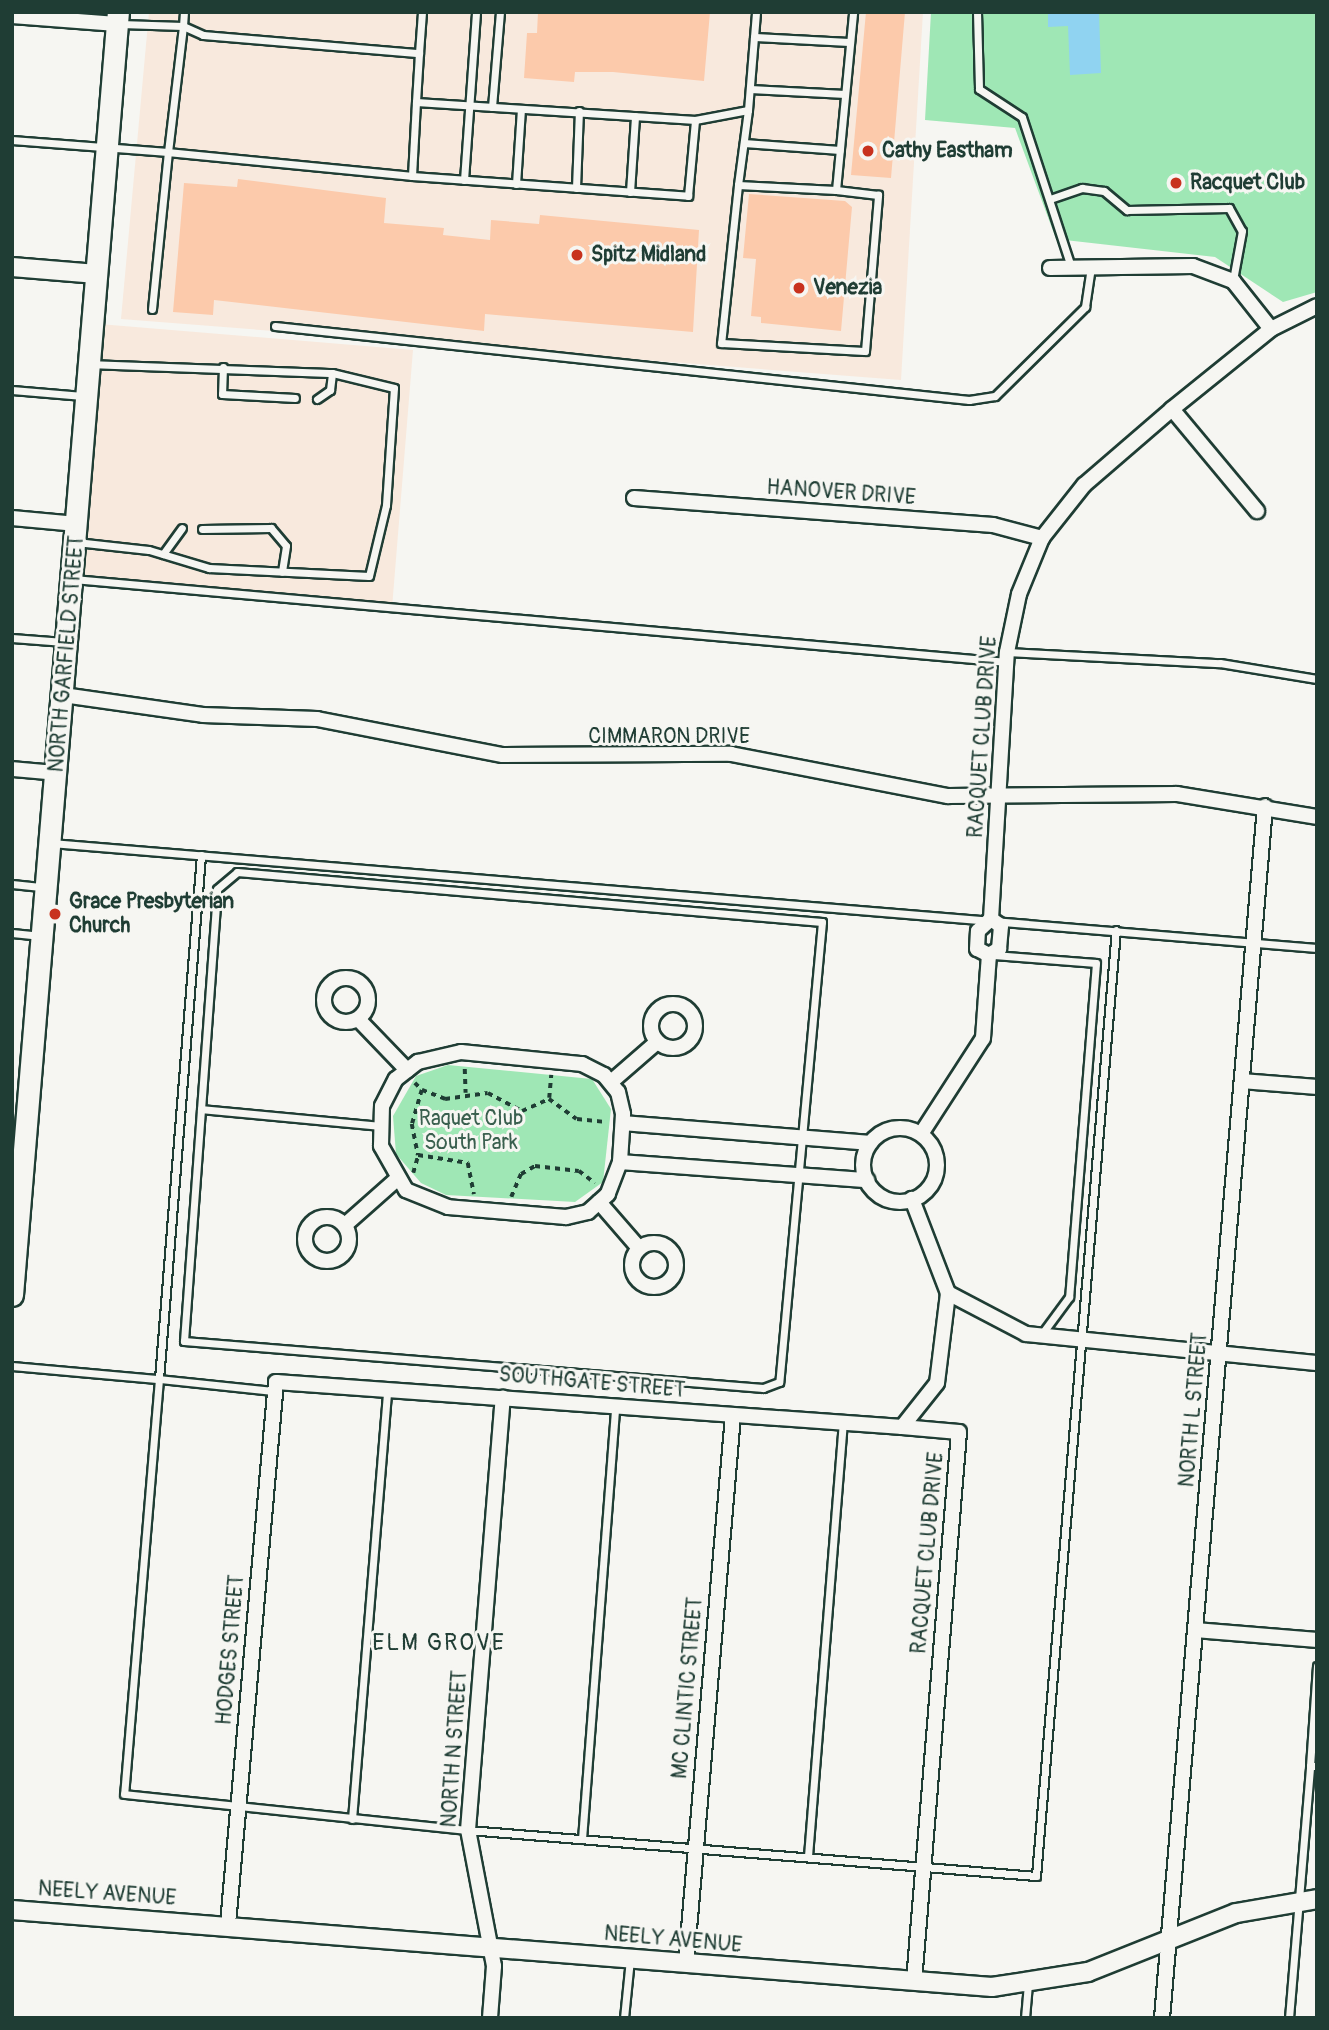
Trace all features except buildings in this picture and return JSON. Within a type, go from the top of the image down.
[{"type":"main road","name":"NORTH GARFIELD STREET","points":[[12,1296],[118,18]]},
{"type":"street","points":[[12,16],[118,18]]},
{"type":"street","points":[[1050,268],[1193,266],[1233,281],[1271,329]]},
{"type":"street","points":[[12,267],[97,274]]},
{"type":"street","name":"RACQUET CLUB DRIVE","points":[[921,1134],[983,1038],[989,955],[999,949],[1001,926],[991,919],[1001,798],[1007,657],[1019,594],[1042,538],[1084,485],[1172,409],[1271,329],[1317,306]]},
{"type":"street","points":[[1172,409],[1257,511]]},
{"type":"street","name":"HANOVER DRIVE","points":[[634,498],[993,525],[1042,538]]},
{"type":"street","points":[[12,518],[76,533]]},
{"type":"street","name":"CIMMARON DRIVE","points":[[63,695],[203,716],[317,719],[517,756],[732,754],[948,796],[1001,798],[1177,794],[1265,806],[1317,817]]},
{"type":"street","points":[[12,769],[57,773]]},
{"type":"street","name":"NORTH L STREET","points":[[1162,2018],[1265,806]]},
{"type":"street","points":[[358,1019],[411,1077]]},
{"type":"street","points":[[611,1082],[657,1042]]},
{"type":"street","points":[[461,1052],[582,1064],[611,1082],[623,1124],[620,1162],[595,1197],[566,1217],[448,1207],[422,1199],[397,1179],[384,1156],[380,1126],[387,1096],[411,1077],[429,1055],[461,1052]]},
{"type":"street","points":[[1242,1081],[1317,1087]]},
{"type":"street","points":[[620,1162],[867,1180],[891,1200],[912,1199],[936,1174],[934,1151],[921,1134],[899,1128],[870,1143],[623,1124]]},
{"type":"street","points":[[867,1180],[863,1164],[870,1143]]},
{"type":"street","points":[[345,1225],[397,1179]]},
{"type":"street","points":[[595,1197],[639,1248]]},
{"type":"street","points":[[902,1427],[937,1383],[947,1293],[912,1199]]},
{"type":"street","points":[[947,1293],[1007,1327],[1041,1336],[1317,1363]]},
{"type":"street","name":"SOUTHGATE STREET","points":[[276,1386],[387,1389],[902,1427]]},
{"type":"street","name":"HODGES STREET","points":[[228,1924],[276,1386]]},
{"type":"street","name":"NORTH N STREET","points":[[490,2018],[491,1947],[468,1830],[503,1397]]},
{"type":"street","name":"MC CLINTIC STREET","points":[[687,1964],[733,1416]]},
{"type":"street","name":"RACQUET CLUB DRIVE","points":[[902,1427],[959,1432],[914,1982]]},
{"type":"street","points":[[1196,1630],[1317,1640]]},
{"type":"street","name":"NEELY AVENUE","points":[[12,1910],[228,1924],[914,1982],[1028,1984],[1088,1972],[1236,1913],[1308,1900]]},
{"type":"lane","points":[[152,309],[184,12]]},
{"type":"lane","points":[[412,176],[422,12]]},
{"type":"lane","points":[[464,180],[476,12]]},
{"type":"lane","points":[[492,107],[500,12]]},
{"type":"lane","points":[[738,185],[878,195],[865,351],[722,342],[738,185],[748,110],[757,12]]},
{"type":"lane","points":[[836,190],[853,12]]},
{"type":"lane","points":[[977,12],[979,89],[1022,117],[1071,267]]},
{"type":"lane","points":[[118,18],[183,26],[203,35],[419,52]]},
{"type":"lane","points":[[754,37],[850,42]]},
{"type":"lane","points":[[750,89],[845,94]]},
{"type":"lane","points":[[416,102],[695,120],[748,110]]},
{"type":"lane","points":[[516,184],[521,109]]},
{"type":"lane","points":[[576,188],[579,111]]},
{"type":"lane","points":[[630,192],[635,116]]},
{"type":"lane","points":[[12,140],[412,176],[688,196],[695,120]]},
{"type":"lane","points":[[744,143],[840,150]]},
{"type":"lane","points":[[1050,200],[1083,188],[1104,191],[1127,210],[1230,208],[1242,231],[1233,281]]},
{"type":"lane","points":[[275,326],[969,400],[995,396],[1085,307],[1091,266]]},
{"type":"lane","points":[[76,533],[209,568],[369,576],[377,561],[394,388],[332,373],[223,367],[189,371],[90,364]]},
{"type":"lane","points":[[223,367],[222,394],[295,398]]},
{"type":"lane","points":[[317,399],[330,390],[332,373]]},
{"type":"lane","points":[[12,390],[87,396]]},
{"type":"lane","points":[[163,554],[182,528]]},
{"type":"lane","points":[[202,529],[271,528],[286,546],[282,572]]},
{"type":"lane","points":[[72,578],[1007,657],[1220,663],[1317,678]]},
{"type":"lane","points":[[12,638],[66,642]]},
{"type":"lane","points":[[51,842],[1317,948]]},
{"type":"lane","points":[[201,855],[124,1794],[239,1809],[468,1830],[1036,1876],[1116,930]]},
{"type":"lane","points":[[237,872],[822,922],[785,1368],[772,1387],[184,1342],[201,1109],[217,889],[237,872]]},
{"type":"lane","points":[[12,884],[47,887]]},
{"type":"lane","points":[[12,933],[43,936]]},
{"type":"lane","points":[[989,955],[1096,963],[1069,1297],[1041,1336]]},
{"type":"lane","points":[[201,1109],[380,1126]]},
{"type":"lane","points":[[12,1366],[276,1386]]},
{"type":"lane","points":[[352,1819],[387,1389]]},
{"type":"lane","points":[[582,1839],[615,1406]]},
{"type":"lane","points":[[808,1856],[843,1423]]},
{"type":"lane","points":[[1289,2018],[1308,1900],[1317,1666]]},
{"type":"lane","points":[[624,2018],[630,1959]]},
{"type":"lane","points":[[1025,2018],[1028,1984]]},
{"type":"path","points":[[455,1068],[477,1069]]},
{"type":"path","points":[[465,1069],[466,1093]]},
{"type":"path","points":[[539,1074],[560,1076]]},
{"type":"path","points":[[549,1099],[551,1076]]},
{"type":"path","points":[[411,1077],[421,1078]]},
{"type":"path","points":[[411,1077],[422,1090],[445,1100],[466,1093],[496,1095],[522,1111],[549,1099]]},
{"type":"path","points":[[406,1092],[411,1077]]},
{"type":"path","points":[[412,1173],[418,1155],[412,1124],[422,1090]]},
{"type":"path","points":[[549,1099],[577,1119],[607,1122]]},
{"type":"path","points":[[606,1134],[607,1114]]},
{"type":"path","points":[[418,1155],[467,1163],[474,1194]]},
{"type":"path","points":[[405,1164],[419,1180]]},
{"type":"path","points":[[511,1197],[521,1174],[535,1166],[579,1171],[596,1185]]},
{"type":"path","points":[[595,1197],[596,1185],[602,1177]]},
{"type":"path","points":[[466,1193],[487,1195]]},
{"type":"path","points":[[500,1196],[524,1198]]},
{"type":"shaded area","points":[[149,12],[923,12],[901,380],[121,319]]},
{"type":"shaded area","points":[[87,323],[413,350],[392,608],[66,580]]},
{"type":"green space","name":"Racquet Club","points":[[931,12],[1317,12],[1317,292],[1283,302],[1215,257],[1056,239],[1015,128],[925,120]]},
{"type":"green space","name":"Raquet Club South Park","points":[[448,1065],[592,1079],[611,1109],[603,1182],[575,1202],[446,1195],[421,1183],[396,1154],[393,1116],[416,1076]]},
{"type":"water","points":[[1048,12],[1099,12],[1101,73],[1070,75],[1068,26],[1048,27]]},
{"type":"place","name":"Cathy Eastham","points":[[868,151]]},
{"type":"place","name":"Racquet Club","points":[[1176,183]]},
{"type":"place","name":"Spitz Midland","points":[[577,255]]},
{"type":"place","name":"Venezia","points":[[799,288]]},
{"type":"place","name":"Grace Presbyterian Church","points":[[55,914]]},
{"type":"district","name":"ELM GROVE","points":[[439,1643]]}]
